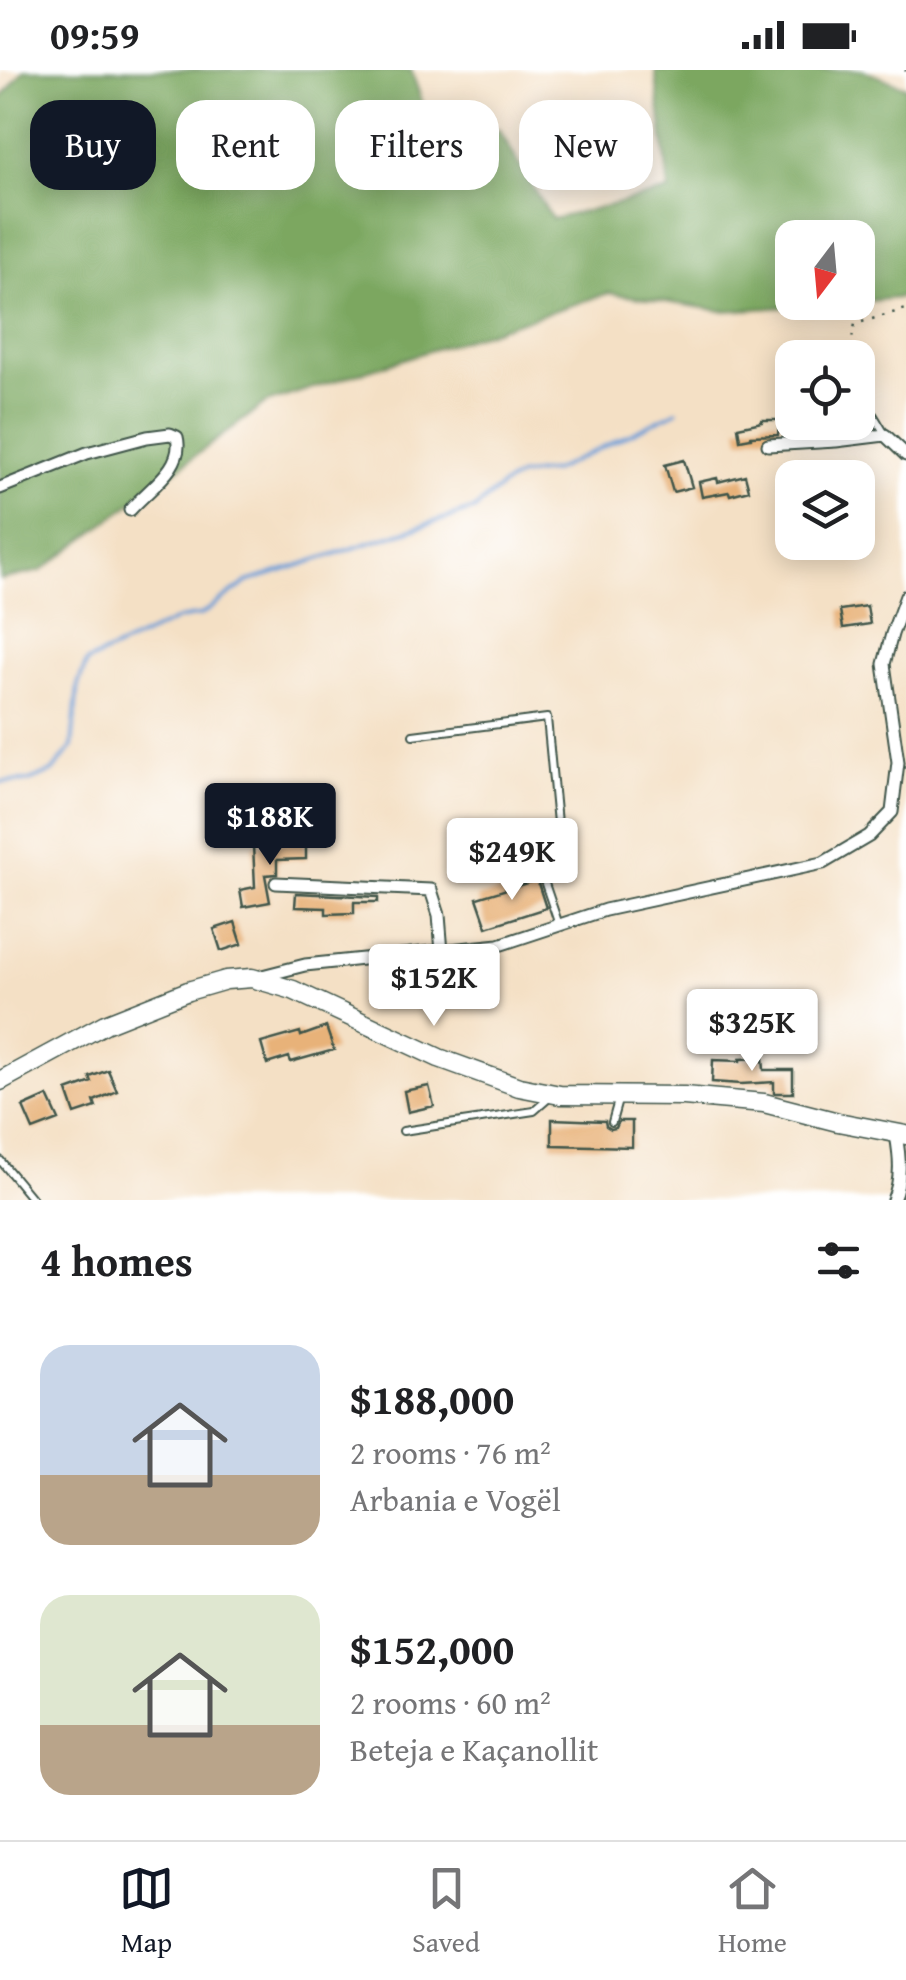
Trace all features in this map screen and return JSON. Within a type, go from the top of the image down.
[{"type":"street","points":[[0,488],[87,453],[146,438],[170,434],[177,437],[179,451],[174,464],[130,510]]},
{"type":"street","points":[[768,445],[885,436],[906,455]]},
{"type":"street","points":[[0,1080],[105,1024],[226,980],[305,965],[498,945],[605,910],[823,862],[869,836],[892,812],[898,762],[884,664],[906,596]]},
{"type":"street","points":[[892,812],[906,812]]},
{"type":"street","points":[[276,883],[432,890],[439,914],[442,952]]},
{"type":"street","points":[[252,978],[293,990],[440,1058],[519,1087],[554,1094],[684,1096],[764,1103],[901,1135],[898,1189],[893,1200]]},
{"type":"lane","points":[[875,419],[885,436]]},
{"type":"lane","points":[[412,736],[547,718],[558,822],[535,854],[560,926]]},
{"type":"lane","points":[[403,1131],[534,1111],[554,1094]]},
{"type":"lane","points":[[612,1122],[620,1096]]},
{"type":"lane","points":[[0,1160],[33,1200]]},
{"type":"path","points":[[852,340],[856,324],[906,309]]},
{"type":"green space","points":[[24,70],[411,70],[422,100],[335,100],[335,190],[499,190],[499,130],[519,164],[519,190],[535,190],[552,219],[669,191],[655,70],[863,70],[906,87],[906,297],[875,300],[875,220],[775,220],[775,308],[723,311],[609,293],[266,403],[41,571],[0,580],[0,100]]},
{"type":"building","points":[[775,420],[775,435],[740,440],[738,427]]},
{"type":"building","points":[[684,460],[692,487],[673,492],[665,465]]},
{"type":"building","points":[[745,475],[749,490],[702,497],[699,482]]},
{"type":"building","points":[[867,606],[870,624],[843,628],[840,610]]},
{"type":"building","points":[[306,840],[306,859],[277,860],[277,874],[265,875],[270,902],[243,907],[240,890],[255,887],[253,845]]},
{"type":"building","points":[[537,880],[546,908],[487,927],[477,898]]},
{"type":"building","points":[[296,893],[378,897],[378,902],[354,902],[354,913],[326,914],[326,908],[295,907]]},
{"type":"building","points":[[235,922],[242,944],[221,951],[214,929]]},
{"type":"building","points":[[326,1027],[334,1050],[267,1064],[261,1043]]},
{"type":"building","points":[[763,1058],[764,1070],[793,1070],[793,1093],[774,1093],[774,1082],[712,1082],[713,1060]]},
{"type":"building","points":[[108,1070],[117,1091],[94,1101],[96,1107],[75,1114],[67,1091],[92,1082],[90,1077]]},
{"type":"building","points":[[429,1086],[434,1106],[408,1112],[404,1091]]},
{"type":"building","points":[[48,1096],[59,1120],[33,1130],[23,1107]]},
{"type":"building","points":[[552,1119],[605,1121],[611,1129],[619,1121],[632,1121],[632,1147],[552,1145]]},
{"type":"waterway","points":[[0,782],[29,781],[52,772],[72,747],[78,685],[87,662],[178,619],[201,615],[247,582],[475,509],[520,476],[553,471],[677,411]]}]
